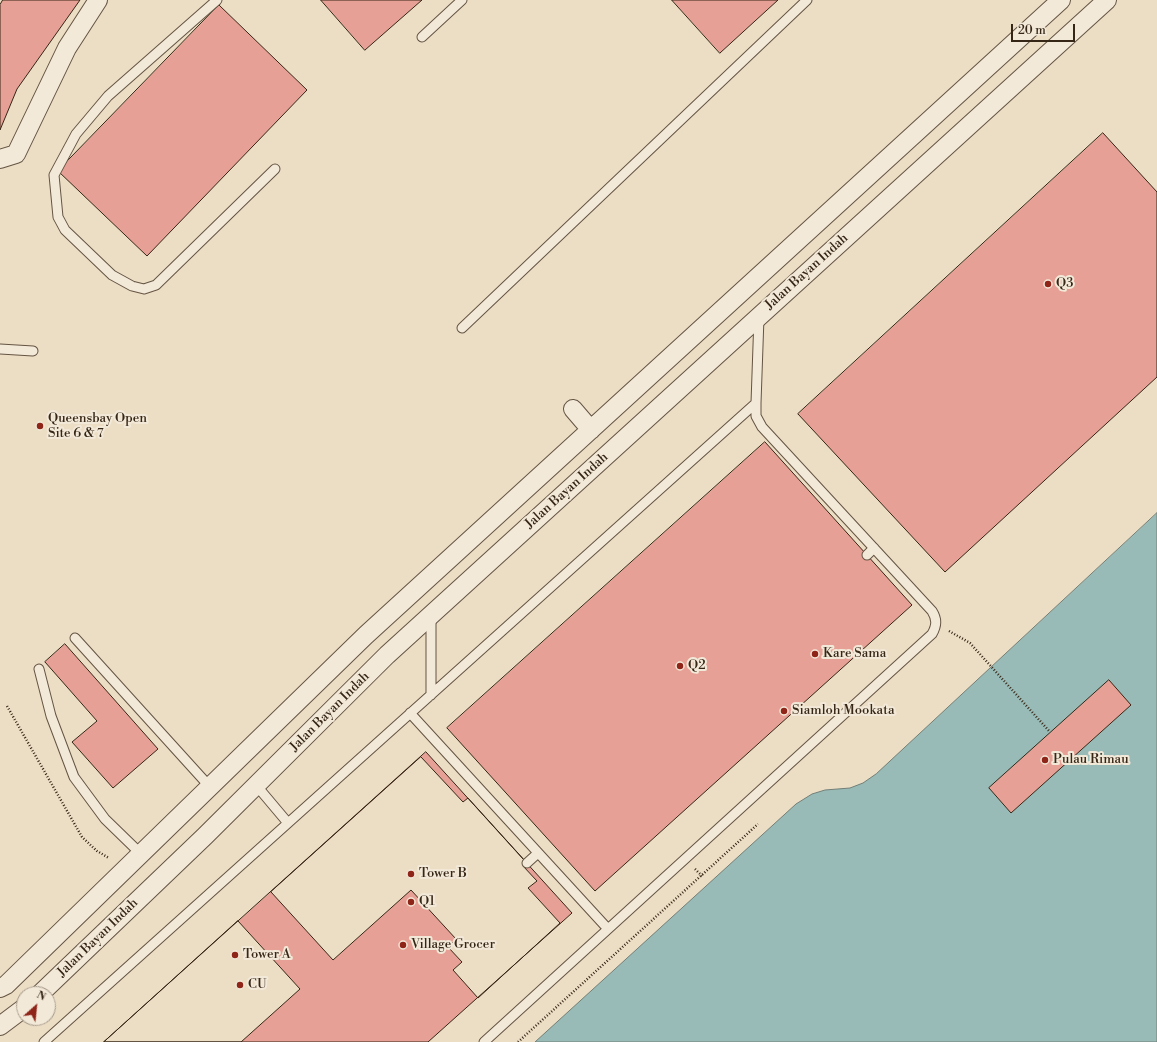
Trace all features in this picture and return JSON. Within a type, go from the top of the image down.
[{"type":"street","points":[[0,159],[16,154],[67,48],[98,0]]},
{"type":"street","points":[[0,988],[6,985],[366,635],[1061,0]]},
{"type":"street","name":"Jalan Bayan Indah","points":[[48,986],[256,785],[387,655],[1107,0]]},
{"type":"street","points":[[573,409],[590,430]]},
{"type":"street","points":[[0,1026],[16,1014]]},
{"type":"lane","points":[[217,0],[108,96],[76,134],[54,175],[58,217],[65,230],[112,275],[132,286],[144,289],[156,285],[275,169]]},
{"type":"lane","points":[[422,37],[462,0]]},
{"type":"lane","points":[[462,328],[807,0]]},
{"type":"lane","points":[[484,1042],[926,639],[935,629],[937,623],[936,617],[932,611],[846,518],[798,472],[762,427],[756,416],[759,316]]},
{"type":"lane","points":[[0,348],[33,351]]},
{"type":"lane","points":[[44,1042],[756,402]]},
{"type":"lane","points":[[840,525],[846,518]]},
{"type":"lane","points":[[867,555],[874,548]]},
{"type":"lane","points":[[431,695],[432,614]]},
{"type":"lane","points":[[75,638],[210,787]]},
{"type":"lane","points":[[39,669],[52,716],[74,777],[106,819],[141,854]]},
{"type":"lane","points":[[410,713],[608,929]]},
{"type":"lane","points":[[256,785],[288,823]]},
{"type":"lane","points":[[527,863],[538,853]]},
{"type":"path","points":[[937,623],[970,643],[1050,732]]},
{"type":"path","points":[[7,706],[82,836],[97,851],[126,868]]},
{"type":"path","points":[[518,1042],[758,824]]},
{"type":"path","points":[[695,869],[702,876]]},
{"type":"path","points":[[610,952],[614,956]]},
{"type":"water","points":[[1157,513],[1157,1042],[535,1042],[796,804],[812,794],[825,790],[850,788],[863,783],[876,774]]},
{"type":"building","points":[[3,0],[80,0],[17,89],[0,130],[0,5]]},
{"type":"building","points":[[321,0],[422,0],[365,50]]},
{"type":"building","points":[[672,0],[778,0],[720,53]]},
{"type":"building","points":[[219,5],[307,90],[147,256],[58,171]]},
{"type":"building","name":"Q3","points":[[1103,133],[1157,192],[1157,377],[945,572],[798,414]]},
{"type":"building","name":"Q2","points":[[765,442],[912,605],[595,891],[447,728]]},
{"type":"building","points":[[65,644],[158,749],[113,788],[72,742],[97,721],[45,662]]},
{"type":"building","name":"Pulau Rimau","points":[[1109,680],[1131,705],[1011,813],[989,788]]},
{"type":"building","name":"Q1","points":[[426,752],[572,913],[428,1042],[104,1042]]},
{"type":"building","name":"Tower B","points":[[421,757],[463,802],[468,798],[527,863],[523,866],[537,881],[528,888],[560,923],[478,998],[453,970],[462,962],[448,947],[456,939],[411,890],[333,960],[271,892]]},
{"type":"building","name":"Tower A","points":[[238,921],[300,989],[241,1042],[104,1042]]},
{"type":"place","name":"Q3","points":[[1048,284]]},
{"type":"place","name":"Queensbay Open Site 6 & 7","points":[[40,426]]},
{"type":"place","name":"Kare Sama","points":[[815,654]]},
{"type":"place","name":"Q2","points":[[680,666]]},
{"type":"place","name":"Siamloh Mookata","points":[[784,711]]},
{"type":"place","name":"Pulau Rimau","points":[[1045,760]]},
{"type":"place","name":"Tower B","points":[[411,874]]},
{"type":"place","name":"Q1","points":[[411,902]]},
{"type":"place","name":"Village Grocer","points":[[403,945]]},
{"type":"place","name":"Tower A","points":[[235,955]]},
{"type":"place","name":"CU","points":[[240,985]]}]
